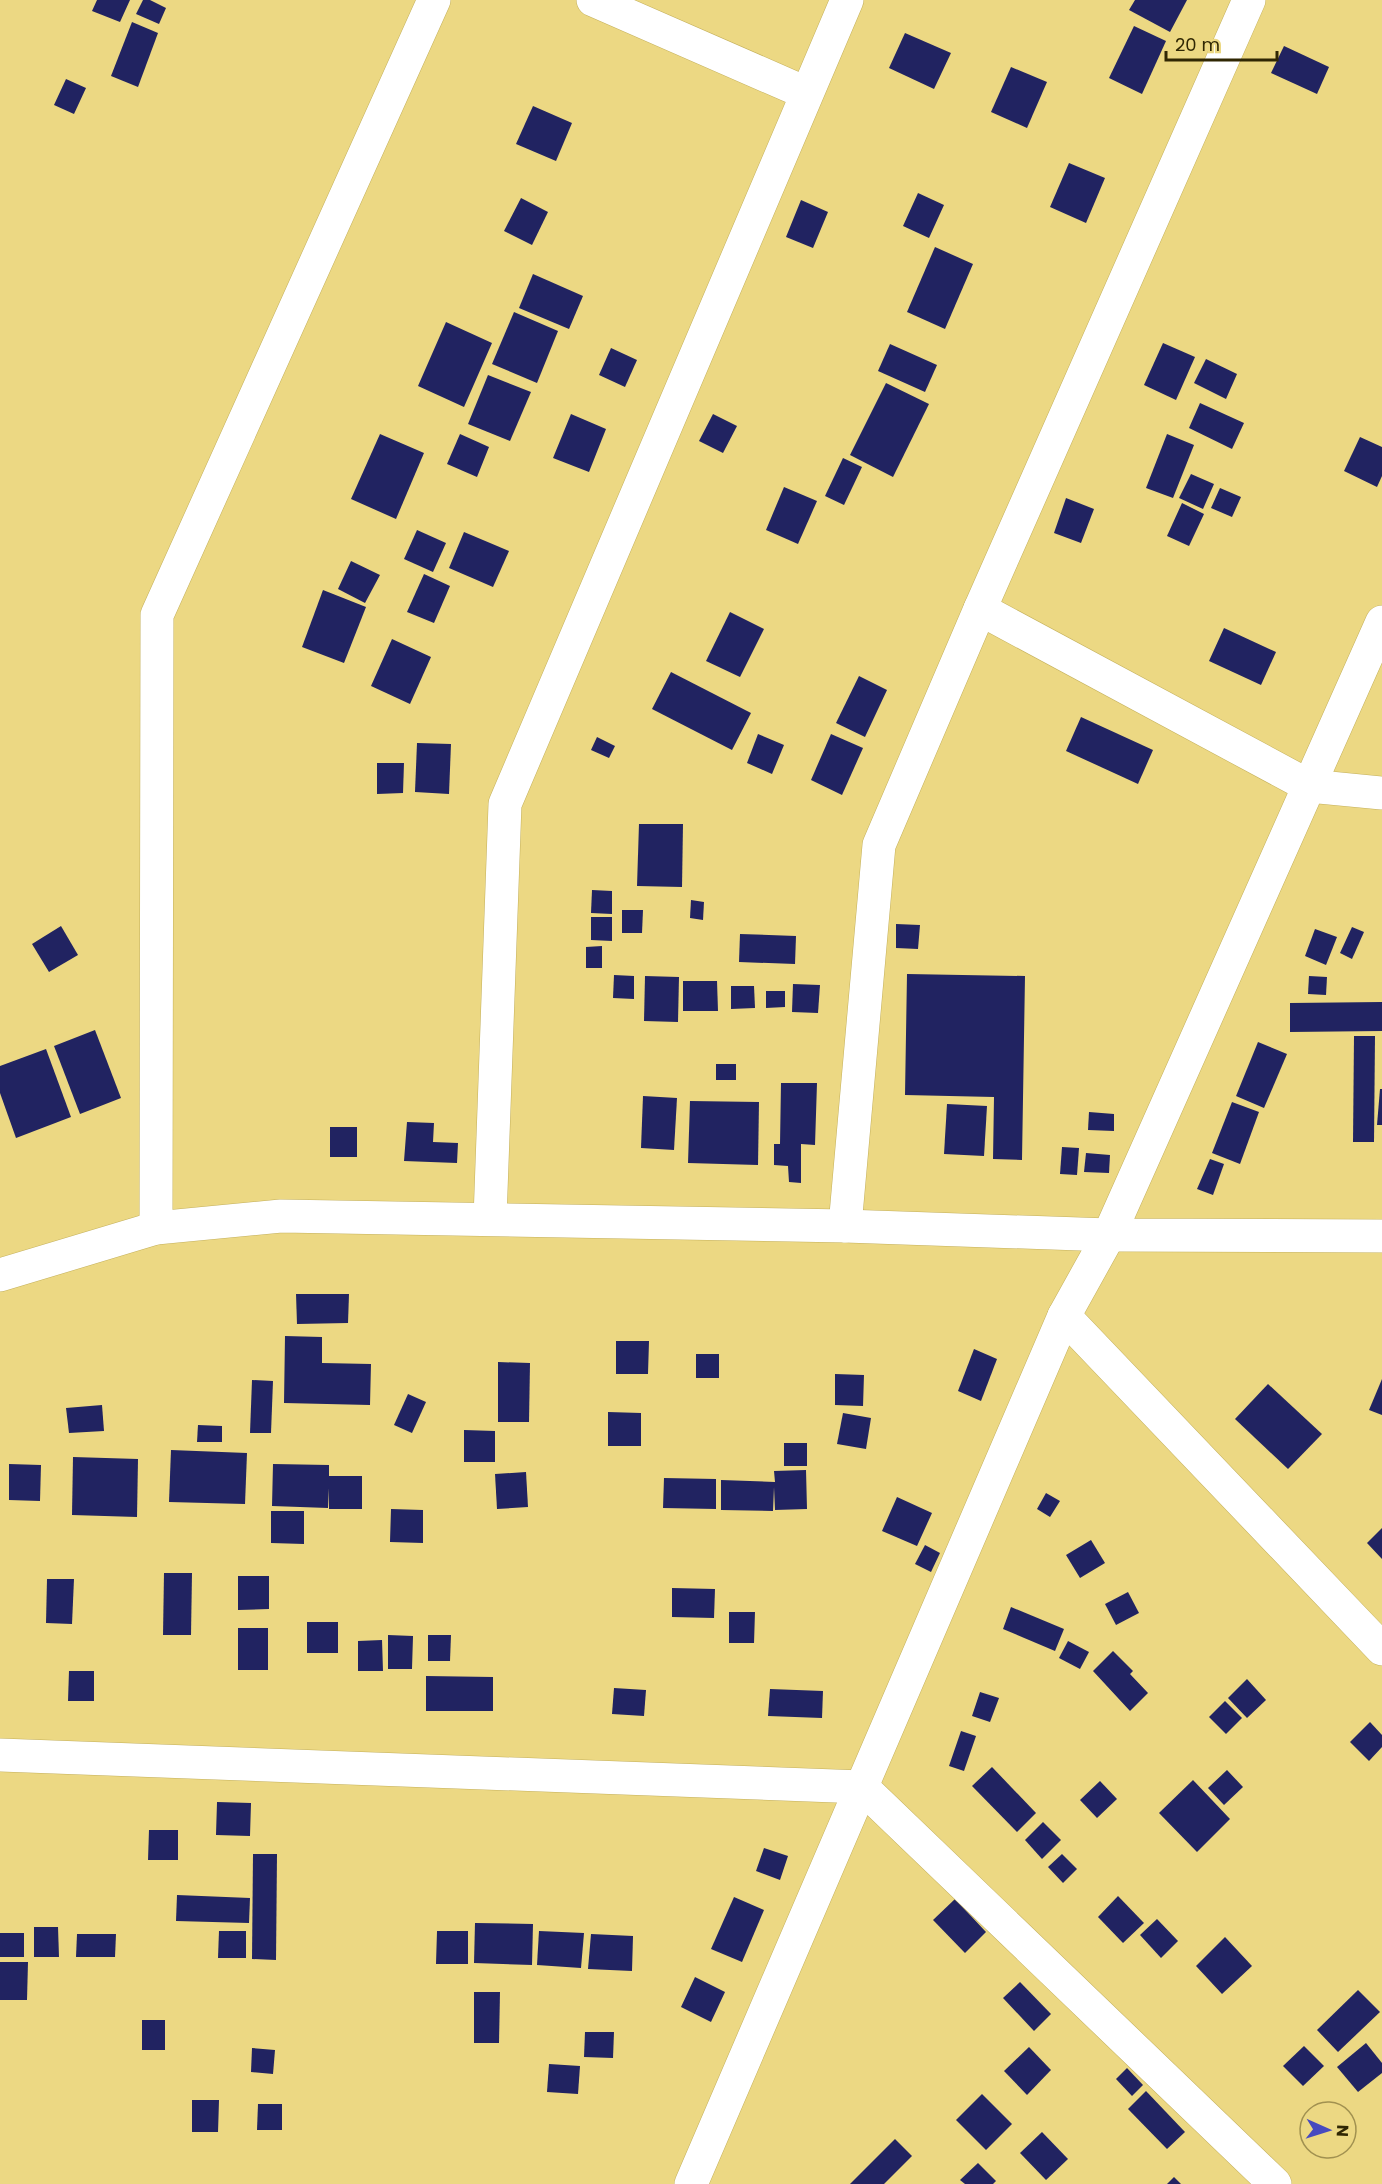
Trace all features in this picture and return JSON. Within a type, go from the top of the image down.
[{"type":"street","points":[[156,1228],[157,615],[434,0]]},
{"type":"street","points":[[593,0],[806,93]]},
{"type":"street","points":[[490,1219],[505,804],[847,0]]},
{"type":"street","points":[[844,1226],[879,845],[980,609],[1250,0]]},
{"type":"street","points":[[980,609],[1309,786],[1382,794]]},
{"type":"street","points":[[691,2184],[1064,1316],[1109,1235],[1382,622]]},
{"type":"street","points":[[0,1275],[156,1228],[281,1216],[844,1226],[1109,1235],[1382,1236]]},
{"type":"street","points":[[1064,1316],[1382,1649]]},
{"type":"street","points":[[0,1755],[862,1786],[1275,2184]]},
{"type":"building","points":[[97,0],[130,0],[120,22],[92,11]]},
{"type":"building","points":[[143,0],[150,0],[166,8],[159,24],[136,14]]},
{"type":"building","points":[[1135,0],[1187,0],[1170,32],[1129,10]]},
{"type":"building","points":[[132,22],[158,33],[138,87],[111,76]]},
{"type":"building","points":[[1134,26],[1166,41],[1142,94],[1109,78]]},
{"type":"building","points":[[905,33],[951,53],[934,89],[889,68]]},
{"type":"building","points":[[1284,46],[1329,67],[1317,94],[1271,73]]},
{"type":"building","points":[[1011,67],[1047,82],[1027,128],[991,112]]},
{"type":"building","points":[[66,79],[86,88],[74,114],[54,105]]},
{"type":"building","points":[[533,106],[572,123],[556,161],[516,144]]},
{"type":"building","points":[[1069,163],[1105,178],[1086,223],[1050,207]]},
{"type":"building","points":[[918,193],[944,205],[929,238],[903,226]]},
{"type":"building","points":[[521,198],[548,212],[532,245],[504,231]]},
{"type":"building","points":[[801,200],[828,212],[813,248],[786,237]]},
{"type":"building","points":[[935,247],[973,264],[945,329],[907,312]]},
{"type":"building","points":[[533,274],[583,296],[569,329],[519,308]]},
{"type":"building","points":[[514,312],[558,331],[537,383],[492,364]]},
{"type":"building","points":[[446,322],[492,343],[464,407],[418,386]]},
{"type":"building","points":[[1163,343],[1195,357],[1176,400],[1144,385]]},
{"type":"building","points":[[890,344],[937,365],[925,392],[878,371]]},
{"type":"building","points":[[611,348],[637,360],[625,387],[599,375]]},
{"type":"building","points":[[1206,359],[1237,374],[1226,399],[1194,383]]},
{"type":"building","points":[[488,375],[531,392],[510,441],[468,424]]},
{"type":"building","points":[[886,383],[929,404],[893,477],[850,455]]},
{"type":"building","points":[[1200,403],[1244,423],[1232,449],[1189,428]]},
{"type":"building","points":[[571,414],[606,429],[589,472],[553,458]]},
{"type":"building","points":[[713,414],[737,426],[723,453],[699,441]]},
{"type":"building","points":[[380,434],[424,453],[396,519],[351,499]]},
{"type":"building","points":[[460,434],[489,447],[477,477],[447,464]]},
{"type":"building","points":[[1167,434],[1194,445],[1173,498],[1146,488]]},
{"type":"building","points":[[1360,437],[1382,447],[1382,476],[1377,487],[1344,471]]},
{"type":"building","points":[[843,458],[862,467],[844,505],[825,496]]},
{"type":"building","points":[[1191,474],[1214,484],[1203,509],[1179,498]]},
{"type":"building","points":[[784,487],[817,501],[798,544],[766,530]]},
{"type":"building","points":[[1220,488],[1241,497],[1232,517],[1211,508]]},
{"type":"building","points":[[1066,498],[1094,509],[1081,543],[1054,533]]},
{"type":"building","points":[[1182,503],[1204,514],[1189,546],[1167,536]]},
{"type":"building","points":[[417,530],[446,543],[433,572],[404,559]]},
{"type":"building","points":[[464,532],[509,551],[493,587],[449,568]]},
{"type":"building","points":[[351,561],[380,575],[365,603],[338,589]]},
{"type":"building","points":[[424,574],[450,586],[434,623],[407,612]]},
{"type":"building","points":[[323,590],[366,607],[344,663],[302,647]]},
{"type":"building","points":[[730,612],[764,629],[740,677],[706,661]]},
{"type":"building","points":[[1224,628],[1276,652],[1261,685],[1209,661]]},
{"type":"building","points":[[392,639],[431,657],[410,704],[371,686]]},
{"type":"building","points":[[671,672],[751,713],[732,750],[652,709]]},
{"type":"building","points":[[859,676],[887,690],[865,737],[836,723]]},
{"type":"building","points":[[1081,717],[1153,750],[1138,784],[1066,751]]},
{"type":"building","points":[[758,734],[784,745],[772,774],[747,763]]},
{"type":"building","points":[[831,734],[863,748],[842,795],[811,780]]},
{"type":"building","points":[[597,737],[615,746],[609,758],[591,750]]},
{"type":"building","points":[[417,743],[451,744],[449,794],[415,792]]},
{"type":"building","points":[[377,763],[404,763],[403,793],[377,794]]},
{"type":"building","points":[[639,824],[683,824],[682,887],[637,886]]},
{"type":"building","points":[[592,890],[612,891],[612,914],[591,913]]},
{"type":"building","points":[[691,900],[704,902],[703,920],[690,918]]},
{"type":"building","points":[[622,910],[643,910],[642,933],[622,933]]},
{"type":"building","points":[[591,917],[612,917],[612,941],[591,940]]},
{"type":"building","points":[[896,924],[920,925],[918,949],[896,948]]},
{"type":"building","points":[[61,926],[78,955],[49,972],[32,944]]},
{"type":"building","points":[[1352,927],[1364,932],[1352,959],[1340,953]]},
{"type":"building","points":[[1315,929],[1337,937],[1326,965],[1305,956]]},
{"type":"building","points":[[740,934],[796,936],[795,964],[739,962]]},
{"type":"building","points":[[602,946],[602,968],[586,968],[586,947]]},
{"type":"building","points":[[907,974],[1025,976],[1022,1160],[993,1159],[994,1097],[905,1095]]},
{"type":"building","points":[[614,975],[634,976],[634,999],[613,998]]},
{"type":"building","points":[[645,976],[679,977],[678,1022],[644,1021]]},
{"type":"building","points":[[1309,976],[1327,977],[1326,995],[1308,994]]},
{"type":"building","points":[[683,981],[717,981],[718,1011],[683,1011]]},
{"type":"building","points":[[793,984],[820,985],[818,1013],[792,1012]]},
{"type":"building","points":[[731,986],[754,986],[755,1008],[731,1009]]},
{"type":"building","points":[[766,991],[785,991],[785,1007],[766,1008]]},
{"type":"building","points":[[1382,1002],[1382,1031],[1290,1032],[1290,1003]]},
{"type":"building","points":[[95,1030],[121,1098],[80,1114],[54,1046]]},
{"type":"building","points":[[1354,1036],[1375,1036],[1374,1142],[1353,1142]]},
{"type":"building","points":[[1258,1042],[1287,1054],[1264,1108],[1236,1096]]},
{"type":"building","points":[[46,1049],[71,1117],[16,1138],[0,1093],[0,1066]]},
{"type":"building","points":[[716,1064],[736,1064],[736,1080],[716,1080]]},
{"type":"building","points":[[781,1083],[817,1083],[815,1145],[801,1144],[801,1183],[789,1182],[788,1166],[774,1165],[774,1144],[780,1144]]},
{"type":"building","points":[[1380,1089],[1382,1089],[1382,1125],[1377,1125]]},
{"type":"building","points":[[643,1096],[677,1098],[674,1150],[641,1148]]},
{"type":"building","points":[[690,1101],[759,1102],[758,1165],[688,1163]]},
{"type":"building","points":[[1232,1102],[1259,1112],[1240,1164],[1212,1153]]},
{"type":"building","points":[[947,1104],[987,1106],[984,1156],[944,1154]]},
{"type":"building","points":[[1089,1112],[1114,1114],[1114,1131],[1088,1130]]},
{"type":"building","points":[[407,1122],[434,1123],[433,1142],[458,1143],[457,1163],[404,1161]]},
{"type":"building","points":[[330,1127],[357,1127],[357,1157],[330,1157]]},
{"type":"building","points":[[1062,1147],[1079,1148],[1077,1175],[1060,1174]]},
{"type":"building","points":[[1086,1153],[1110,1155],[1109,1173],[1084,1172]]},
{"type":"building","points":[[1210,1159],[1224,1164],[1213,1195],[1197,1189]]},
{"type":"building","points":[[296,1294],[349,1294],[348,1323],[297,1324]]},
{"type":"building","points":[[285,1336],[322,1337],[322,1363],[371,1364],[370,1405],[284,1403]]},
{"type":"building","points":[[616,1341],[649,1341],[648,1374],[616,1374]]},
{"type":"building","points":[[974,1349],[997,1359],[981,1401],[958,1391]]},
{"type":"building","points":[[696,1354],[719,1354],[719,1378],[696,1378]]},
{"type":"building","points":[[498,1362],[530,1363],[529,1422],[498,1422]]},
{"type":"building","points":[[835,1374],[864,1375],[863,1406],[835,1405]]},
{"type":"building","points":[[1382,1379],[1382,1415],[1369,1410]]},
{"type":"building","points":[[252,1380],[273,1381],[271,1433],[250,1433]]},
{"type":"building","points":[[1268,1384],[1322,1434],[1288,1469],[1235,1419]]},
{"type":"building","points":[[408,1394],[426,1402],[412,1433],[394,1425]]},
{"type":"building","points":[[102,1405],[104,1431],[69,1433],[66,1408]]},
{"type":"building","points":[[608,1412],[641,1413],[641,1446],[608,1446]]},
{"type":"building","points":[[843,1413],[871,1418],[866,1449],[837,1444]]},
{"type":"building","points":[[198,1425],[222,1426],[222,1442],[197,1442]]},
{"type":"building","points":[[464,1430],[495,1431],[495,1462],[464,1462]]},
{"type":"building","points":[[784,1443],[807,1443],[807,1466],[784,1466]]},
{"type":"building","points":[[171,1450],[247,1453],[245,1504],[169,1502]]},
{"type":"building","points":[[73,1457],[138,1459],[137,1517],[72,1515]]},
{"type":"building","points":[[9,1464],[41,1465],[40,1501],[9,1500]]},
{"type":"building","points":[[273,1464],[329,1465],[329,1476],[362,1476],[362,1509],[329,1509],[329,1488],[328,1508],[272,1506]]},
{"type":"building","points":[[806,1470],[807,1509],[775,1510],[774,1487],[773,1511],[721,1510],[721,1480],[775,1482],[774,1471]]},
{"type":"building","points":[[526,1472],[528,1507],[497,1509],[495,1474]]},
{"type":"building","points":[[664,1478],[716,1479],[716,1509],[663,1508]]},
{"type":"building","points":[[1046,1493],[1060,1501],[1050,1517],[1037,1509]]},
{"type":"building","points":[[897,1497],[932,1513],[917,1546],[882,1531]]},
{"type":"building","points":[[391,1509],[423,1510],[423,1543],[390,1542]]},
{"type":"building","points":[[271,1511],[304,1511],[304,1544],[271,1543]]},
{"type":"building","points":[[1382,1528],[1382,1559],[1367,1543]]},
{"type":"building","points":[[1091,1540],[1105,1563],[1080,1578],[1066,1555]]},
{"type":"building","points":[[925,1545],[940,1553],[931,1572],[915,1564]]},
{"type":"building","points":[[164,1573],[192,1573],[191,1635],[163,1635]]},
{"type":"building","points":[[238,1576],[269,1576],[269,1609],[238,1610]]},
{"type":"building","points":[[47,1579],[74,1579],[72,1624],[46,1623]]},
{"type":"building","points":[[672,1588],[715,1589],[714,1618],[672,1617]]},
{"type":"building","points":[[1128,1592],[1139,1613],[1116,1625],[1105,1604]]},
{"type":"building","points":[[1011,1607],[1064,1629],[1055,1651],[1003,1629]]},
{"type":"building","points":[[729,1612],[755,1612],[754,1643],[729,1643]]},
{"type":"building","points":[[307,1622],[338,1622],[338,1653],[307,1653]]},
{"type":"building","points":[[238,1628],[268,1628],[268,1670],[238,1670]]},
{"type":"building","points":[[388,1635],[413,1636],[412,1669],[388,1669]]},
{"type":"building","points":[[428,1635],[451,1635],[450,1661],[428,1661]]},
{"type":"building","points":[[382,1640],[383,1671],[358,1671],[358,1641]]},
{"type":"building","points":[[1068,1641],[1089,1652],[1080,1669],[1059,1658]]},
{"type":"building","points":[[1113,1651],[1133,1671],[1130,1674],[1148,1693],[1130,1711],[1093,1671]]},
{"type":"building","points":[[69,1671],[94,1671],[94,1701],[68,1701]]},
{"type":"building","points":[[426,1676],[493,1677],[493,1711],[426,1711]]},
{"type":"building","points":[[1247,1679],[1266,1700],[1247,1718],[1228,1698]]},
{"type":"building","points":[[614,1688],[646,1690],[644,1716],[612,1714]]},
{"type":"building","points":[[770,1689],[823,1691],[822,1718],[768,1716]]},
{"type":"building","points":[[980,1692],[999,1698],[990,1722],[972,1716]]},
{"type":"building","points":[[1225,1701],[1242,1718],[1226,1734],[1209,1717]]},
{"type":"building","points":[[1370,1722],[1382,1735],[1382,1747],[1369,1761],[1350,1742]]},
{"type":"building","points":[[961,1731],[976,1736],[964,1771],[949,1766]]},
{"type":"building","points":[[992,1767],[1036,1813],[1017,1832],[972,1786]]},
{"type":"building","points":[[1227,1770],[1243,1787],[1224,1805],[1208,1788]]},
{"type":"building","points":[[1193,1780],[1230,1819],[1197,1852],[1159,1813]]},
{"type":"building","points":[[1100,1781],[1117,1799],[1097,1818],[1080,1800]]},
{"type":"building","points":[[217,1802],[251,1803],[250,1836],[216,1835]]},
{"type":"building","points":[[1043,1822],[1061,1840],[1042,1859],[1025,1840]]},
{"type":"building","points":[[149,1830],[178,1830],[178,1860],[148,1860]]},
{"type":"building","points":[[764,1848],[788,1856],[780,1880],[756,1871]]},
{"type":"building","points":[[253,1854],[277,1854],[276,1960],[252,1959]]},
{"type":"building","points":[[1062,1854],[1077,1869],[1063,1883],[1048,1867]]},
{"type":"building","points":[[177,1895],[250,1898],[249,1923],[176,1921]]},
{"type":"building","points":[[1118,1896],[1144,1923],[1123,1943],[1098,1917]]},
{"type":"building","points":[[734,1897],[764,1910],[742,1962],[711,1949]]},
{"type":"building","points":[[955,1899],[986,1932],[965,1953],[933,1920]]},
{"type":"building","points":[[1157,1919],[1178,1941],[1161,1958],[1140,1935]]},
{"type":"building","points":[[475,1923],[533,1924],[532,1965],[474,1963]]},
{"type":"building","points":[[34,1927],[58,1927],[59,1957],[34,1957]]},
{"type":"building","points":[[219,1931],[246,1931],[246,1958],[218,1958]]},
{"type":"building","points":[[437,1931],[468,1931],[468,1964],[436,1964]]},
{"type":"building","points":[[539,1931],[584,1933],[581,1968],[537,1965]]},
{"type":"building","points":[[0,1933],[24,1933],[24,1957],[0,1957]]},
{"type":"building","points":[[77,1934],[116,1934],[115,1957],[76,1957]]},
{"type":"building","points":[[591,1934],[633,1936],[632,1971],[588,1969]]},
{"type":"building","points":[[1225,1937],[1252,1966],[1222,1994],[1196,1966]]},
{"type":"building","points":[[0,1962],[28,1962],[27,2000],[0,2000]]},
{"type":"building","points":[[695,1977],[725,1992],[711,2022],[681,2007]]},
{"type":"building","points":[[1020,1982],[1051,2014],[1034,2031],[1003,1998]]},
{"type":"building","points":[[1358,1990],[1380,2012],[1338,2052],[1317,2030]]},
{"type":"building","points":[[474,1992],[500,1992],[499,2043],[474,2043]]},
{"type":"building","points":[[142,2020],[165,2020],[165,2050],[142,2050]]},
{"type":"building","points":[[585,2032],[614,2032],[613,2058],[584,2057]]},
{"type":"building","points":[[1366,2043],[1382,2063],[1382,2073],[1358,2092],[1337,2067]]},
{"type":"building","points":[[1304,2046],[1324,2066],[1303,2086],[1283,2066]]},
{"type":"building","points":[[1029,2047],[1051,2070],[1027,2095],[1004,2071]]},
{"type":"building","points":[[252,2048],[275,2050],[273,2074],[251,2072]]},
{"type":"building","points":[[549,2064],[580,2066],[578,2094],[547,2092]]},
{"type":"building","points":[[1127,2068],[1143,2085],[1132,2096],[1116,2079]]},
{"type":"building","points":[[1146,2091],[1185,2132],[1167,2149],[1128,2109]]},
{"type":"building","points":[[982,2094],[1012,2124],[986,2150],[956,2120]]},
{"type":"building","points":[[192,2100],[219,2100],[218,2132],[192,2132]]},
{"type":"building","points":[[258,2104],[282,2104],[282,2130],[257,2130]]},
{"type":"building","points":[[1042,2132],[1068,2159],[1046,2180],[1020,2153]]},
{"type":"building","points":[[895,2139],[912,2156],[884,2184],[850,2184]]},
{"type":"building","points":[[978,2163],[996,2181],[993,2184],[965,2184],[960,2180]]},
{"type":"building","points":[[1174,2177],[1181,2184],[1167,2184]]}]
